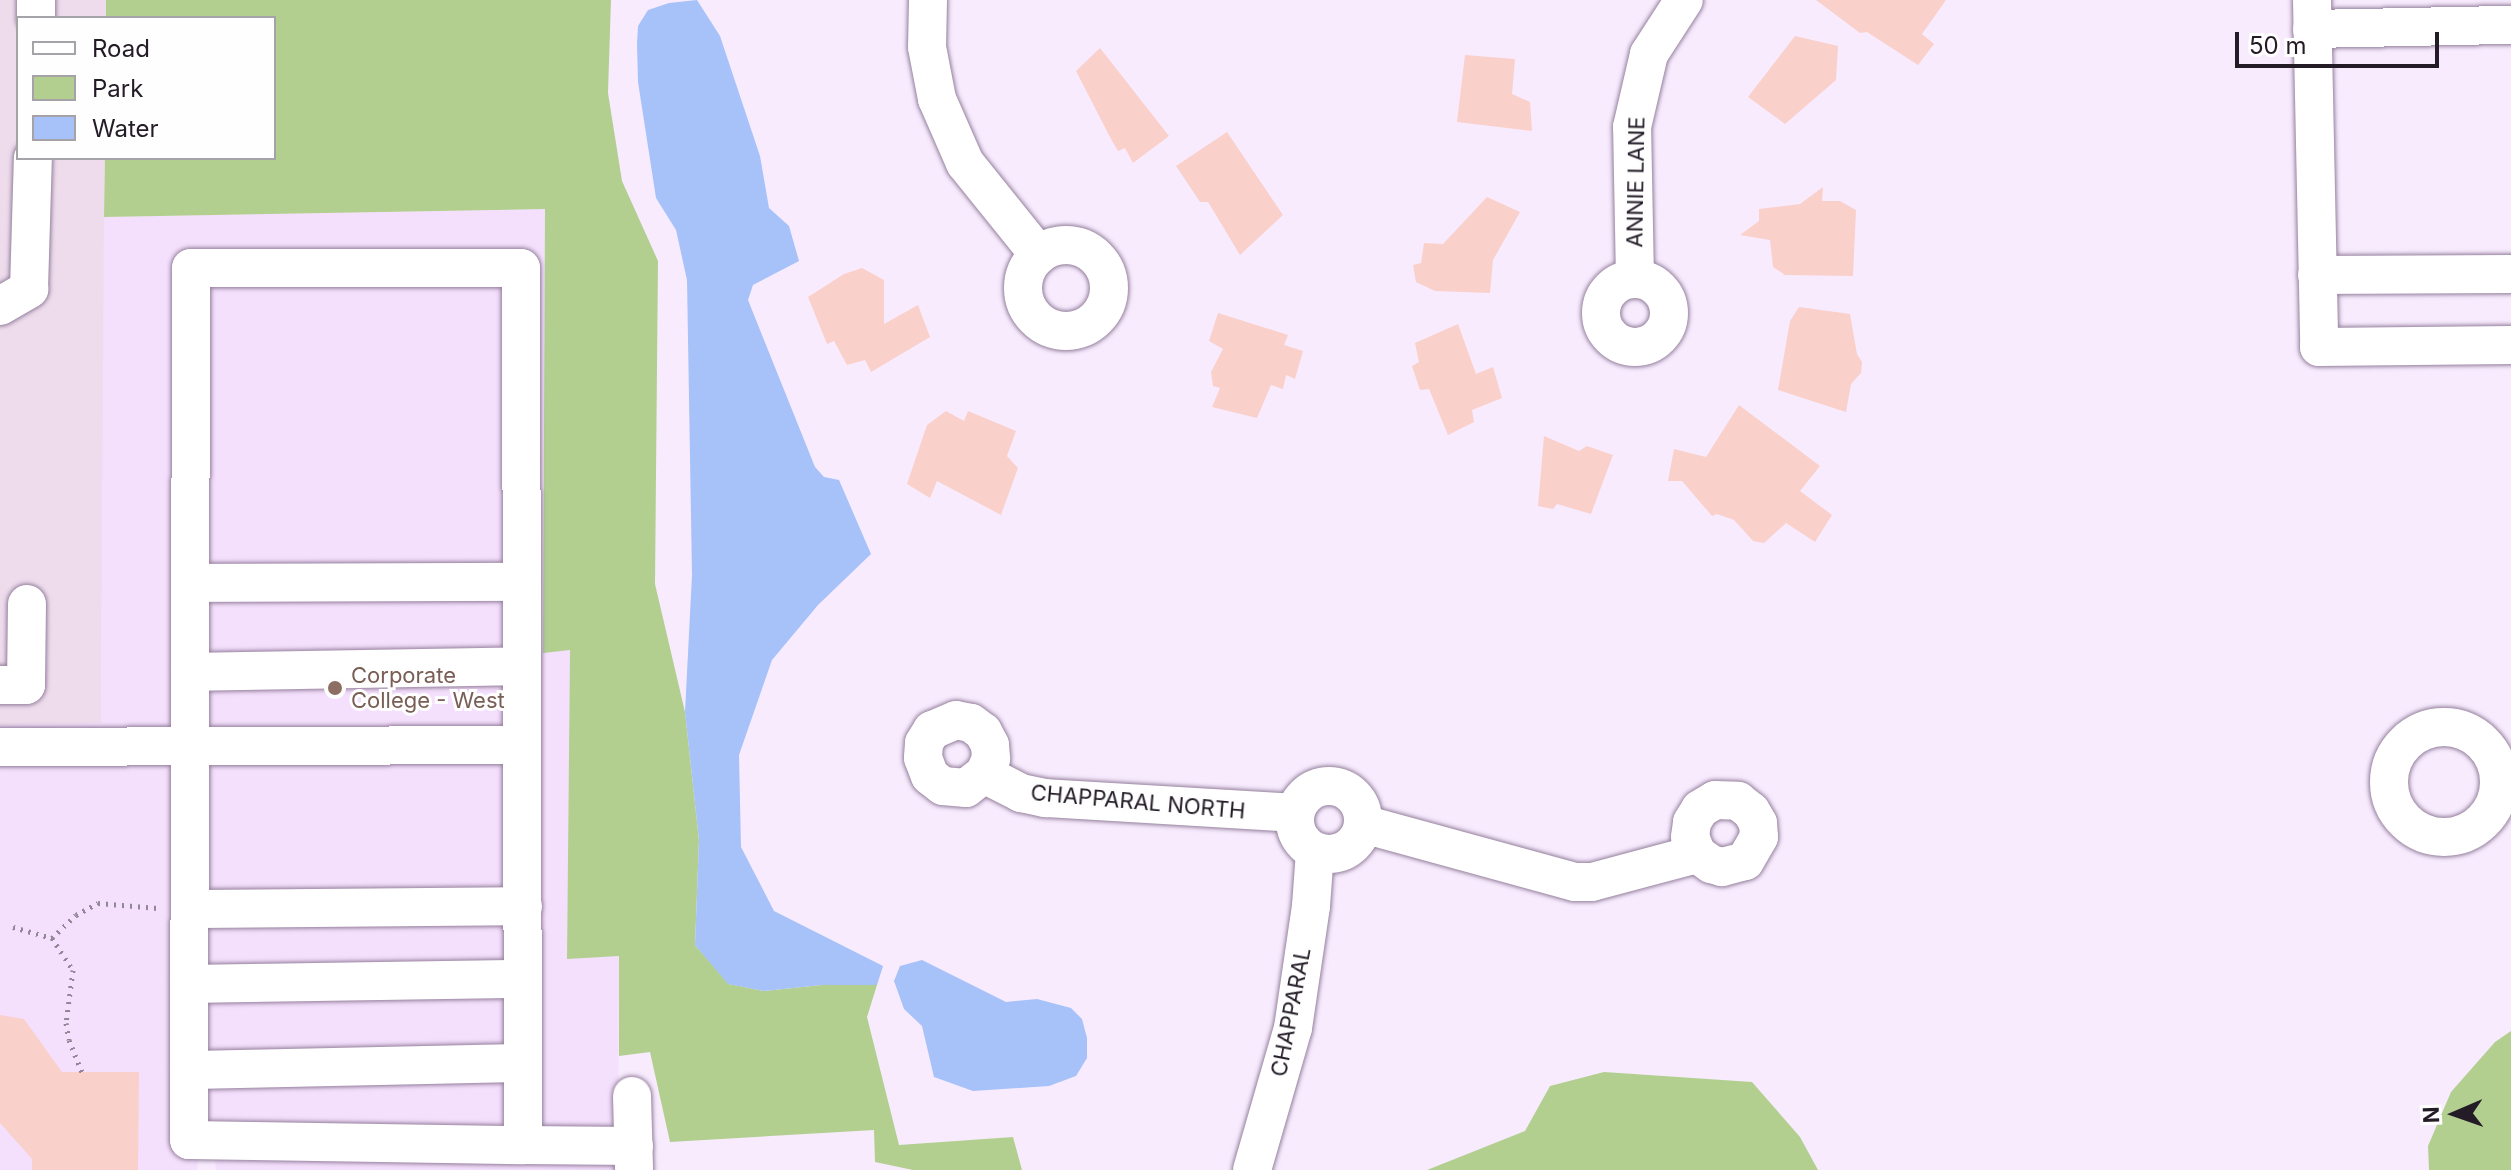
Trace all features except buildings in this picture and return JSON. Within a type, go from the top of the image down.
[{"type":"street","points":[[928,0],[927,47],[937,99],[965,163],[1039,255]]},
{"type":"street","name":"ANNIE LANE","points":[[1635,279],[1632,127],[1649,54],[1684,0]]},
{"type":"street","points":[[2511,25],[2312,14],[2319,347],[2511,345]]},
{"type":"street","points":[[0,306],[29,289],[33,160]]},
{"type":"street","points":[[523,1145],[521,268],[191,268],[190,748],[180,908],[189,984],[189,1140],[523,1145],[634,1158],[632,1096]]},
{"type":"street","points":[[2317,275],[2511,274]]},
{"type":"street","points":[[190,583],[522,582]]},
{"type":"street","points":[[0,685],[26,685],[27,604]]},
{"type":"street","points":[[190,672],[522,666]]},
{"type":"street","points":[[0,747],[522,745]]},
{"type":"street","name":"CHAPPARAL NORTH","points":[[984,774],[1021,793],[1045,798],[1295,813]]},
{"type":"street","points":[[1335,786],[1353,796],[1359,804],[1363,824],[1354,844],[1346,850],[1336,854],[1315,852],[1298,836],[1295,813],[1299,803],[1314,789],[1335,786]]},
{"type":"street","points":[[1363,824],[1575,882],[1612,878],[1697,854]]},
{"type":"street","name":"CHAPPARAL","points":[[1252,1170],[1293,1028],[1311,906],[1315,852]]},
{"type":"street","points":[[180,908],[523,906]]},
{"type":"street","points":[[189,984],[523,979]]},
{"type":"street","points":[[189,1070],[523,1063]]},
{"type":"path","points":[[52,938],[76,915],[98,903],[180,908]]},
{"type":"path","points":[[13,927],[52,938],[73,970],[66,1023],[69,1040],[83,1074]]},
{"type":"shaded area","points":[[0,0],[106,0],[106,16],[16,16],[16,160],[105,160],[101,724],[0,725]]},
{"type":"shaded area","name":"Corporate College - West","points":[[545,209],[543,652],[570,649],[567,958],[619,956],[618,1170],[216,1170],[215,1159],[198,1160],[197,1170],[0,1170],[0,725],[101,723],[104,217]]},
{"type":"green space","points":[[106,0],[611,0],[608,93],[622,181],[658,261],[655,584],[685,712],[699,840],[695,945],[729,984],[764,991],[822,985],[877,985],[867,1017],[899,1145],[1013,1137],[1022,1170],[913,1170],[875,1162],[874,1130],[670,1142],[650,1052],[619,1056],[619,956],[567,959],[570,650],[543,653],[545,209],[104,217],[105,160],[276,160],[276,16],[106,16]]},
{"type":"green space","points":[[2511,1031],[2511,1170],[2429,1170],[2428,1146],[2451,1092],[2495,1042]]},
{"type":"green space","points":[[1604,1072],[1752,1082],[1800,1137],[1818,1170],[1427,1170],[1525,1131],[1550,1086]]},
{"type":"water","points":[[697,0],[720,36],[760,156],[769,208],[789,226],[799,261],[753,285],[748,300],[815,467],[824,477],[839,480],[871,554],[818,605],[772,660],[739,755],[741,847],[774,911],[883,966],[877,985],[822,985],[764,991],[728,984],[695,945],[699,840],[685,712],[692,575],[687,280],[676,230],[656,198],[638,82],[637,44],[638,26],[648,10],[669,3]]},
{"type":"water","points":[[922,960],[1006,1002],[1037,999],[1071,1008],[1082,1019],[1087,1038],[1087,1058],[1076,1076],[1049,1086],[973,1091],[934,1077],[922,1026],[904,1009],[894,981],[900,966]]},
{"type":"place","name":"Corporate College - West","points":[[335,688]]}]
